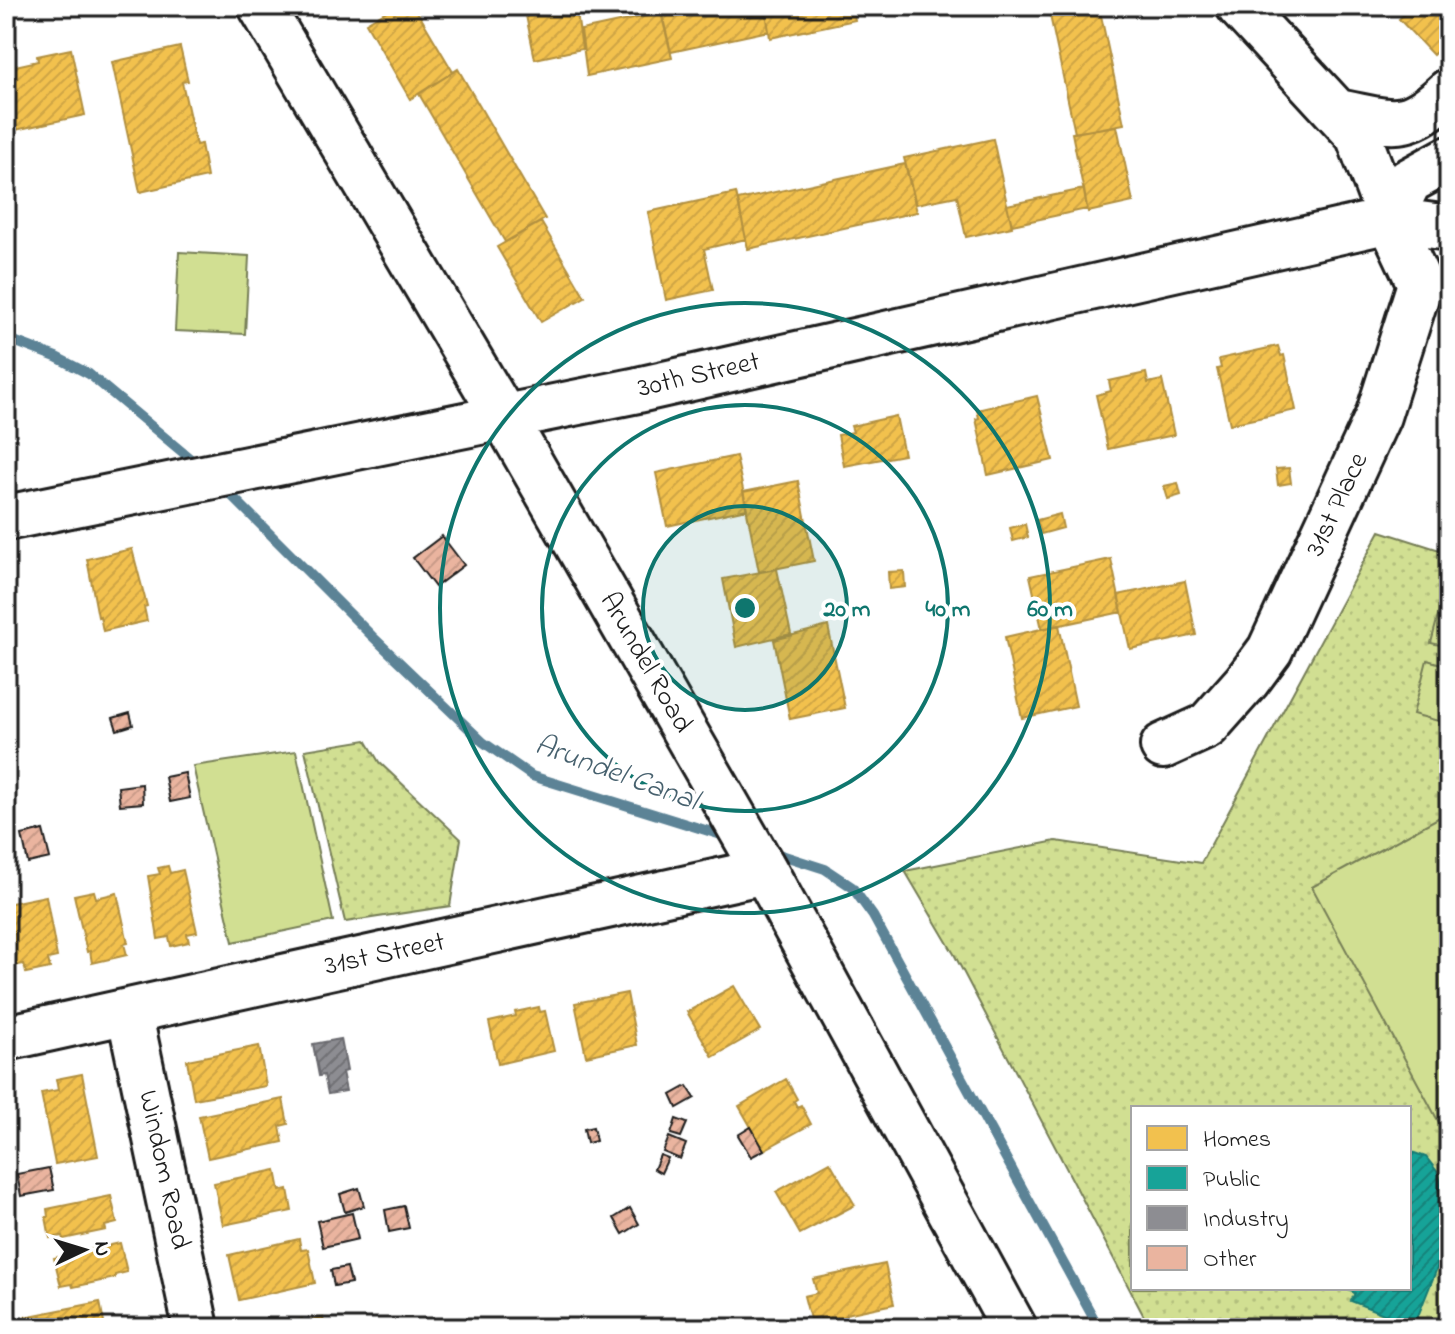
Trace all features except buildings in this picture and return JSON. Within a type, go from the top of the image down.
[{"type":"street","name":"Arundel Road","points":[[261,6],[504,417],[765,871],[1014,1328]]},
{"type":"street","name":"31st Place","points":[[1163,746],[1207,726],[1270,650],[1378,416],[1420,284],[1390,220],[1358,135],[1239,6]]},
{"type":"street","points":[[1337,112],[1389,121],[1410,121],[1430,109],[1449,91]]},
{"type":"street","points":[[1390,220],[1409,181],[1449,159]]},
{"type":"street","name":"30th Street","points":[[6,518],[653,387],[1390,220],[1449,228]]},
{"type":"street","name":"31st Street","points":[[6,1038],[765,871]]},
{"type":"street","name":"Windom Road","points":[[129,1011],[196,1328]]},
{"type":"green space","points":[[179,252],[249,256],[245,334],[175,331]]},
{"type":"green space","points":[[1380,531],[1449,553],[1449,1328],[1150,1328],[954,954],[905,871],[1056,841],[1201,863]]},
{"type":"green space","points":[[1445,589],[1449,590],[1449,647],[1431,643]]},
{"type":"green space","points":[[1427,660],[1449,666],[1449,724],[1413,714]]},
{"type":"green space","points":[[366,740],[379,762],[461,839],[450,906],[345,922],[305,750]]},
{"type":"green space","points":[[296,751],[333,921],[233,942],[193,766]]},
{"type":"green space","points":[[1449,812],[1449,1141],[1312,887]]},
{"type":"waterway","name":"Arundel Canal","points":[[6,338],[56,357],[89,374],[199,466]]},
{"type":"waterway","name":"Arundel Canal","points":[[223,487],[483,742],[532,776],[731,838]]},
{"type":"waterway","name":"Arundel Canal","points":[[769,851],[825,869],[852,887],[873,916],[1099,1328]]}]
